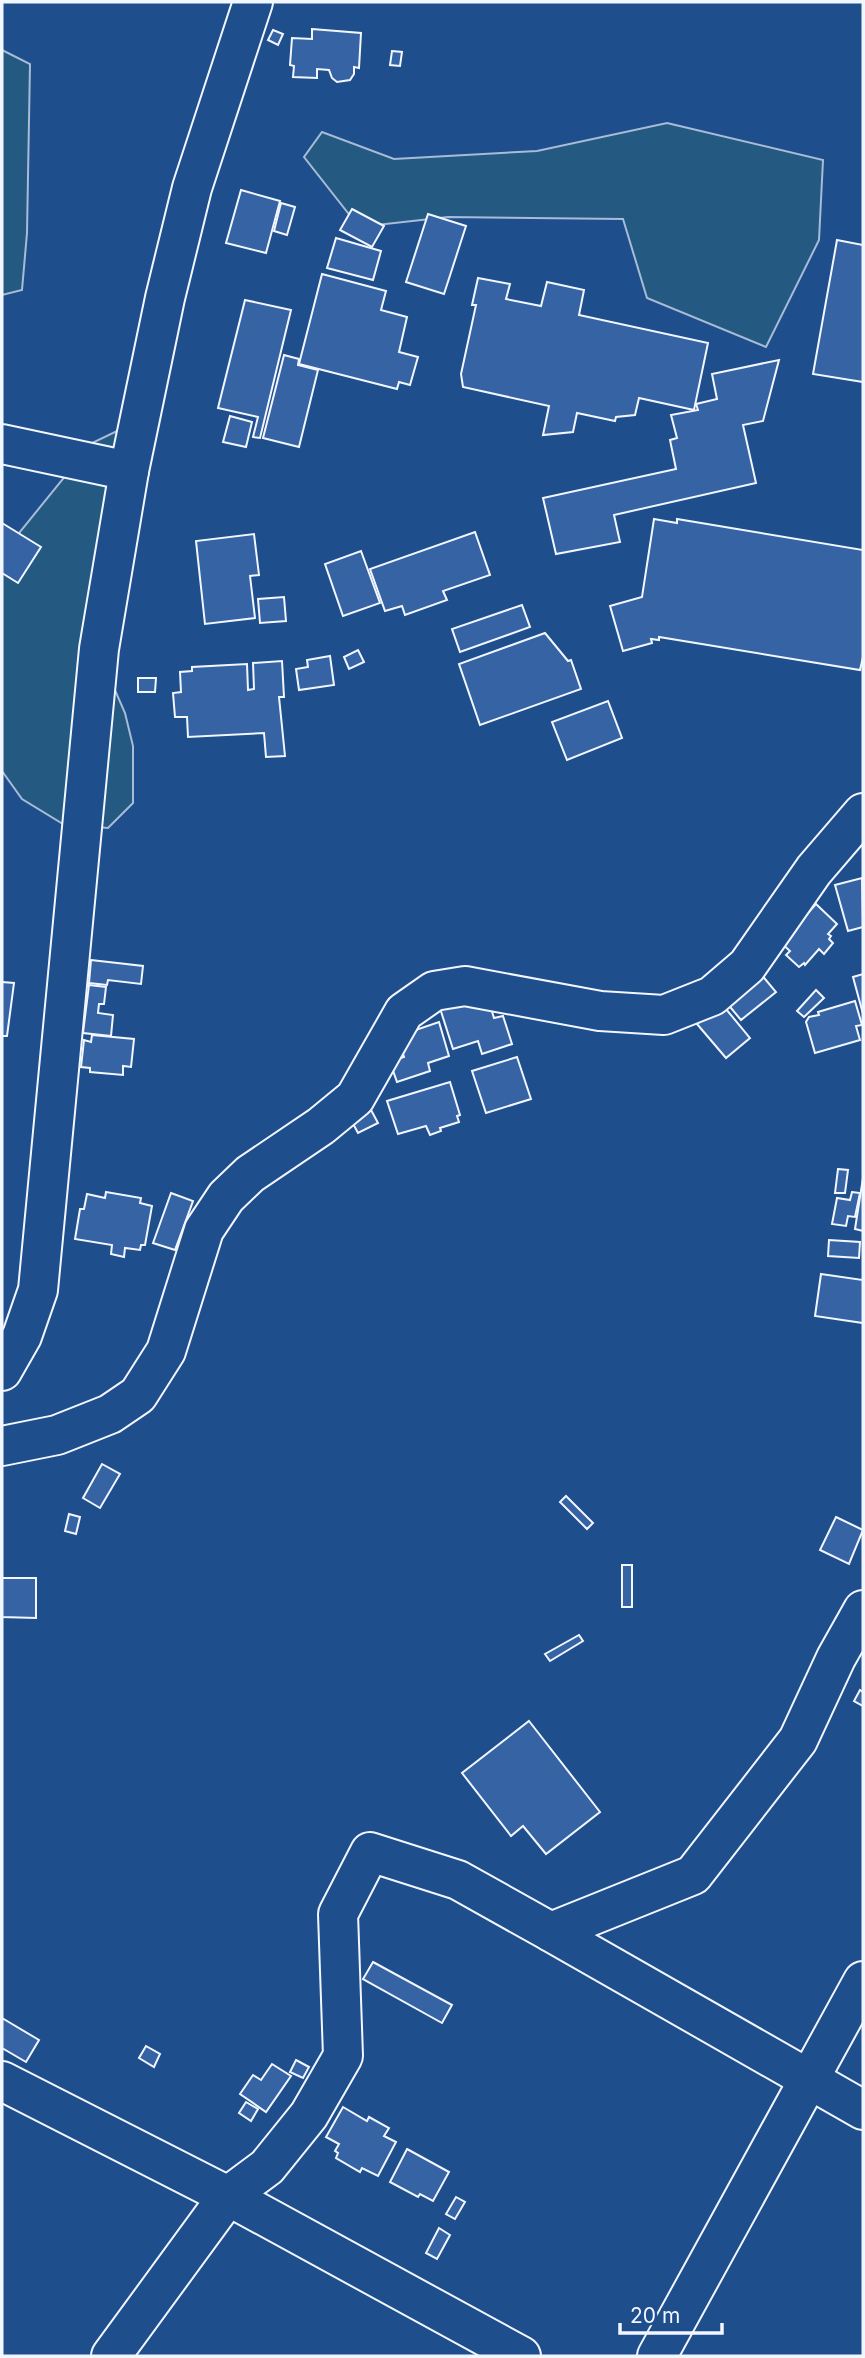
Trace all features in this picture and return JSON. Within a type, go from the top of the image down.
[{"type":"street","points":[[2,1371],[22,1336],[38,1290],[99,649],[129,471],[165,298],[192,188],[253,2]]},
{"type":"street","points":[[2,444],[129,471]]},
{"type":"street","points":[[2,1447],[57,1435],[110,1414],[138,1395],[166,1351],[204,1230],[226,1196],[250,1174],[320,1126],[355,1098],[404,1012],[434,991],[465,986],[600,1011],[664,1015],[712,996],[747,966],[814,870],[863,813]]},
{"type":"street","points":[[551,1932],[693,1875],[799,1740],[850,1666],[863,1610]]},
{"type":"street","points":[[111,2356],[228,2196],[267,2167],[309,2115],[343,2056],[338,1914],[370,1852],[458,1880],[863,2110]]},
{"type":"street","points":[[657,2356],[863,1981]]},
{"type":"street","points":[[2,2081],[228,2196],[521,2356]]},
{"type":"shaded area","points":[[2,50],[30,64],[27,233],[22,290],[2,295]]},
{"type":"shaded area","points":[[667,123],[823,160],[819,240],[766,347],[647,298],[623,219],[448,217],[359,227],[304,157],[322,132],[394,159],[537,151]]},
{"type":"shaded area","points":[[142,419],[125,538],[84,619],[125,713],[133,746],[133,803],[108,828],[63,824],[22,799],[2,771],[2,554],[92,443]]},
{"type":"building","points":[[312,29],[361,33],[359,68],[354,67],[350,80],[337,82],[329,70],[317,69],[317,78],[293,77],[294,66],[290,65],[292,38],[312,39]]},
{"type":"building","points":[[273,30],[283,34],[278,45],[268,40]]},
{"type":"building","points":[[392,51],[402,52],[400,66],[390,65]]},
{"type":"building","points":[[241,190],[280,201],[266,253],[226,243]]},
{"type":"building","points":[[281,203],[295,207],[287,235],[274,231]]},
{"type":"building","points":[[352,209],[384,226],[372,247],[340,230]]},
{"type":"building","points":[[428,214],[466,226],[444,294],[406,282]]},
{"type":"building","points":[[336,238],[381,251],[373,280],[327,268]]},
{"type":"building","points":[[837,240],[863,245],[863,382],[813,374]]},
{"type":"building","points":[[322,274],[386,291],[381,310],[407,317],[399,352],[418,357],[410,385],[399,382],[397,389],[299,364]]},
{"type":"building","points":[[478,278],[510,284],[506,299],[541,306],[547,282],[584,290],[579,315],[708,343],[694,410],[639,398],[635,415],[616,417],[615,421],[577,413],[573,432],[543,435],[549,406],[463,387],[461,374],[476,305],[472,305]]},
{"type":"building","points":[[245,300],[291,310],[260,438],[253,437],[258,417],[218,408]]},
{"type":"building","points":[[284,355],[299,359],[298,365],[318,370],[299,447],[263,438]]},
{"type":"building","points":[[779,360],[763,421],[743,425],[756,483],[614,515],[620,542],[556,554],[543,498],[676,469],[670,440],[677,438],[671,415],[698,410],[696,404],[717,399],[712,374]]},
{"type":"building","points":[[230,416],[252,422],[246,447],[223,442]]},
{"type":"building","points":[[654,519],[677,523],[677,519],[863,550],[863,657],[860,670],[659,637],[659,640],[651,639],[652,643],[623,651],[610,606],[642,597]]},
{"type":"building","points":[[2,523],[41,547],[18,583],[2,573]]},
{"type":"building","points":[[475,532],[490,575],[443,591],[447,600],[405,615],[402,606],[385,611],[370,569]]},
{"type":"building","points":[[254,534],[259,575],[250,576],[255,618],[205,624],[196,541]]},
{"type":"building","points":[[361,551],[380,603],[343,616],[325,564]]},
{"type":"building","points":[[284,597],[286,621],[260,623],[258,599]]},
{"type":"building","points":[[522,605],[530,627],[460,652],[452,629]]},
{"type":"building","points":[[545,633],[568,661],[571,660],[581,689],[480,725],[459,664]]},
{"type":"building","points":[[358,650],[364,662],[349,669],[344,657]]},
{"type":"building","points":[[330,656],[334,685],[299,690],[296,669],[308,667],[307,660]]},
{"type":"building","points":[[282,661],[284,697],[279,697],[285,756],[266,757],[264,733],[188,737],[187,717],[175,717],[173,693],[181,692],[180,672],[192,671],[192,667],[247,664],[248,690],[254,689],[253,663]]},
{"type":"building","points":[[138,678],[156,678],[155,692],[138,692]]},
{"type":"building","points":[[608,701],[622,738],[567,760],[552,722]]},
{"type":"building","points":[[862,878],[863,927],[848,931],[835,885]]},
{"type":"building","points":[[816,904],[837,924],[828,934],[833,943],[824,954],[819,949],[805,965],[804,963],[799,967],[786,955],[790,951],[781,943]]},
{"type":"building","points":[[91,960],[143,966],[141,984],[108,980],[107,985],[89,983]]},
{"type":"building","points":[[760,973],[776,992],[741,1020],[726,1002]]},
{"type":"building","points":[[863,974],[863,1014],[853,977]]},
{"type":"building","points":[[2,982],[14,983],[7,1036],[2,1036]]},
{"type":"building","points":[[89,985],[106,987],[104,1004],[99,1004],[98,1013],[113,1015],[111,1036],[83,1033]]},
{"type":"building","points":[[475,990],[490,1005],[494,1018],[503,1016],[512,1044],[482,1054],[478,1041],[453,1049],[438,1002]]},
{"type":"building","points":[[816,990],[824,998],[804,1017],[797,1011]]},
{"type":"building","points":[[855,1001],[862,1025],[856,1026],[860,1040],[815,1053],[806,1022],[809,1017]]},
{"type":"building","points":[[721,1003],[750,1038],[726,1058],[697,1024]]},
{"type":"building","points":[[439,1022],[449,1056],[428,1063],[430,1071],[397,1082],[390,1062],[404,1057],[400,1045],[401,1035]]},
{"type":"building","points":[[92,1035],[134,1039],[131,1067],[123,1066],[123,1075],[90,1072],[90,1068],[81,1067],[84,1040],[91,1042]]},
{"type":"building","points":[[517,1057],[531,1099],[486,1113],[472,1071]]},
{"type":"building","points":[[450,1082],[460,1115],[457,1116],[459,1122],[440,1128],[441,1131],[430,1135],[426,1126],[398,1134],[387,1101]]},
{"type":"building","points":[[370,1108],[378,1123],[358,1133],[350,1118]]},
{"type":"building","points":[[838,1169],[848,1170],[845,1193],[835,1193]]},
{"type":"building","points":[[863,1178],[863,1231],[855,1229]]},
{"type":"building","points":[[106,1192],[141,1198],[140,1203],[152,1206],[145,1245],[141,1245],[140,1250],[125,1248],[124,1257],[111,1254],[112,1245],[75,1239],[80,1209],[84,1209],[87,1194],[105,1198]]},
{"type":"building","points":[[852,1192],[860,1193],[855,1217],[848,1216],[846,1226],[832,1224],[837,1198],[850,1200]]},
{"type":"building","points":[[171,1193],[193,1201],[175,1250],[153,1243]]},
{"type":"building","points":[[829,1240],[860,1242],[859,1258],[828,1256]]},
{"type":"building","points":[[821,1274],[863,1280],[863,1323],[815,1316]]},
{"type":"building","points":[[102,1464],[120,1474],[100,1508],[83,1498]]},
{"type":"building","points":[[566,1496],[593,1523],[587,1529],[560,1502]]},
{"type":"building","points":[[69,1514],[80,1517],[76,1534],[65,1531]]},
{"type":"building","points":[[836,1517],[863,1530],[849,1564],[820,1550]]},
{"type":"building","points":[[622,1565],[632,1565],[632,1607],[622,1607]]},
{"type":"building","points":[[2,1578],[36,1578],[36,1618],[2,1617]]},
{"type":"building","points":[[579,1635],[583,1641],[550,1661],[545,1654]]},
{"type":"building","points":[[860,1690],[863,1692],[863,1706],[854,1701]]},
{"type":"building","points":[[529,1721],[600,1812],[546,1854],[523,1826],[511,1836],[462,1773]]},
{"type":"building","points":[[373,1962],[452,2005],[442,2023],[363,1979]]},
{"type":"building","points":[[2,2018],[39,2040],[26,2062],[2,2048]]},
{"type":"building","points":[[146,2046],[160,2054],[154,2067],[139,2058]]},
{"type":"building","points":[[296,2060],[309,2067],[303,2078],[290,2072]]},
{"type":"building","points":[[272,2064],[291,2076],[266,2112],[240,2094],[253,2075],[261,2080]]},
{"type":"building","points":[[246,2102],[258,2109],[251,2121],[239,2113]]},
{"type":"building","points":[[343,2107],[367,2121],[369,2117],[389,2128],[384,2136],[396,2142],[378,2176],[362,2168],[360,2172],[336,2158],[338,2153],[335,2151],[339,2144],[326,2137]]},
{"type":"building","points":[[407,2149],[449,2172],[433,2201],[420,2194],[418,2197],[390,2182]]},
{"type":"building","points":[[456,2197],[465,2202],[455,2219],[446,2214]]},
{"type":"building","points":[[439,2228],[450,2235],[437,2259],[426,2253]]}]
